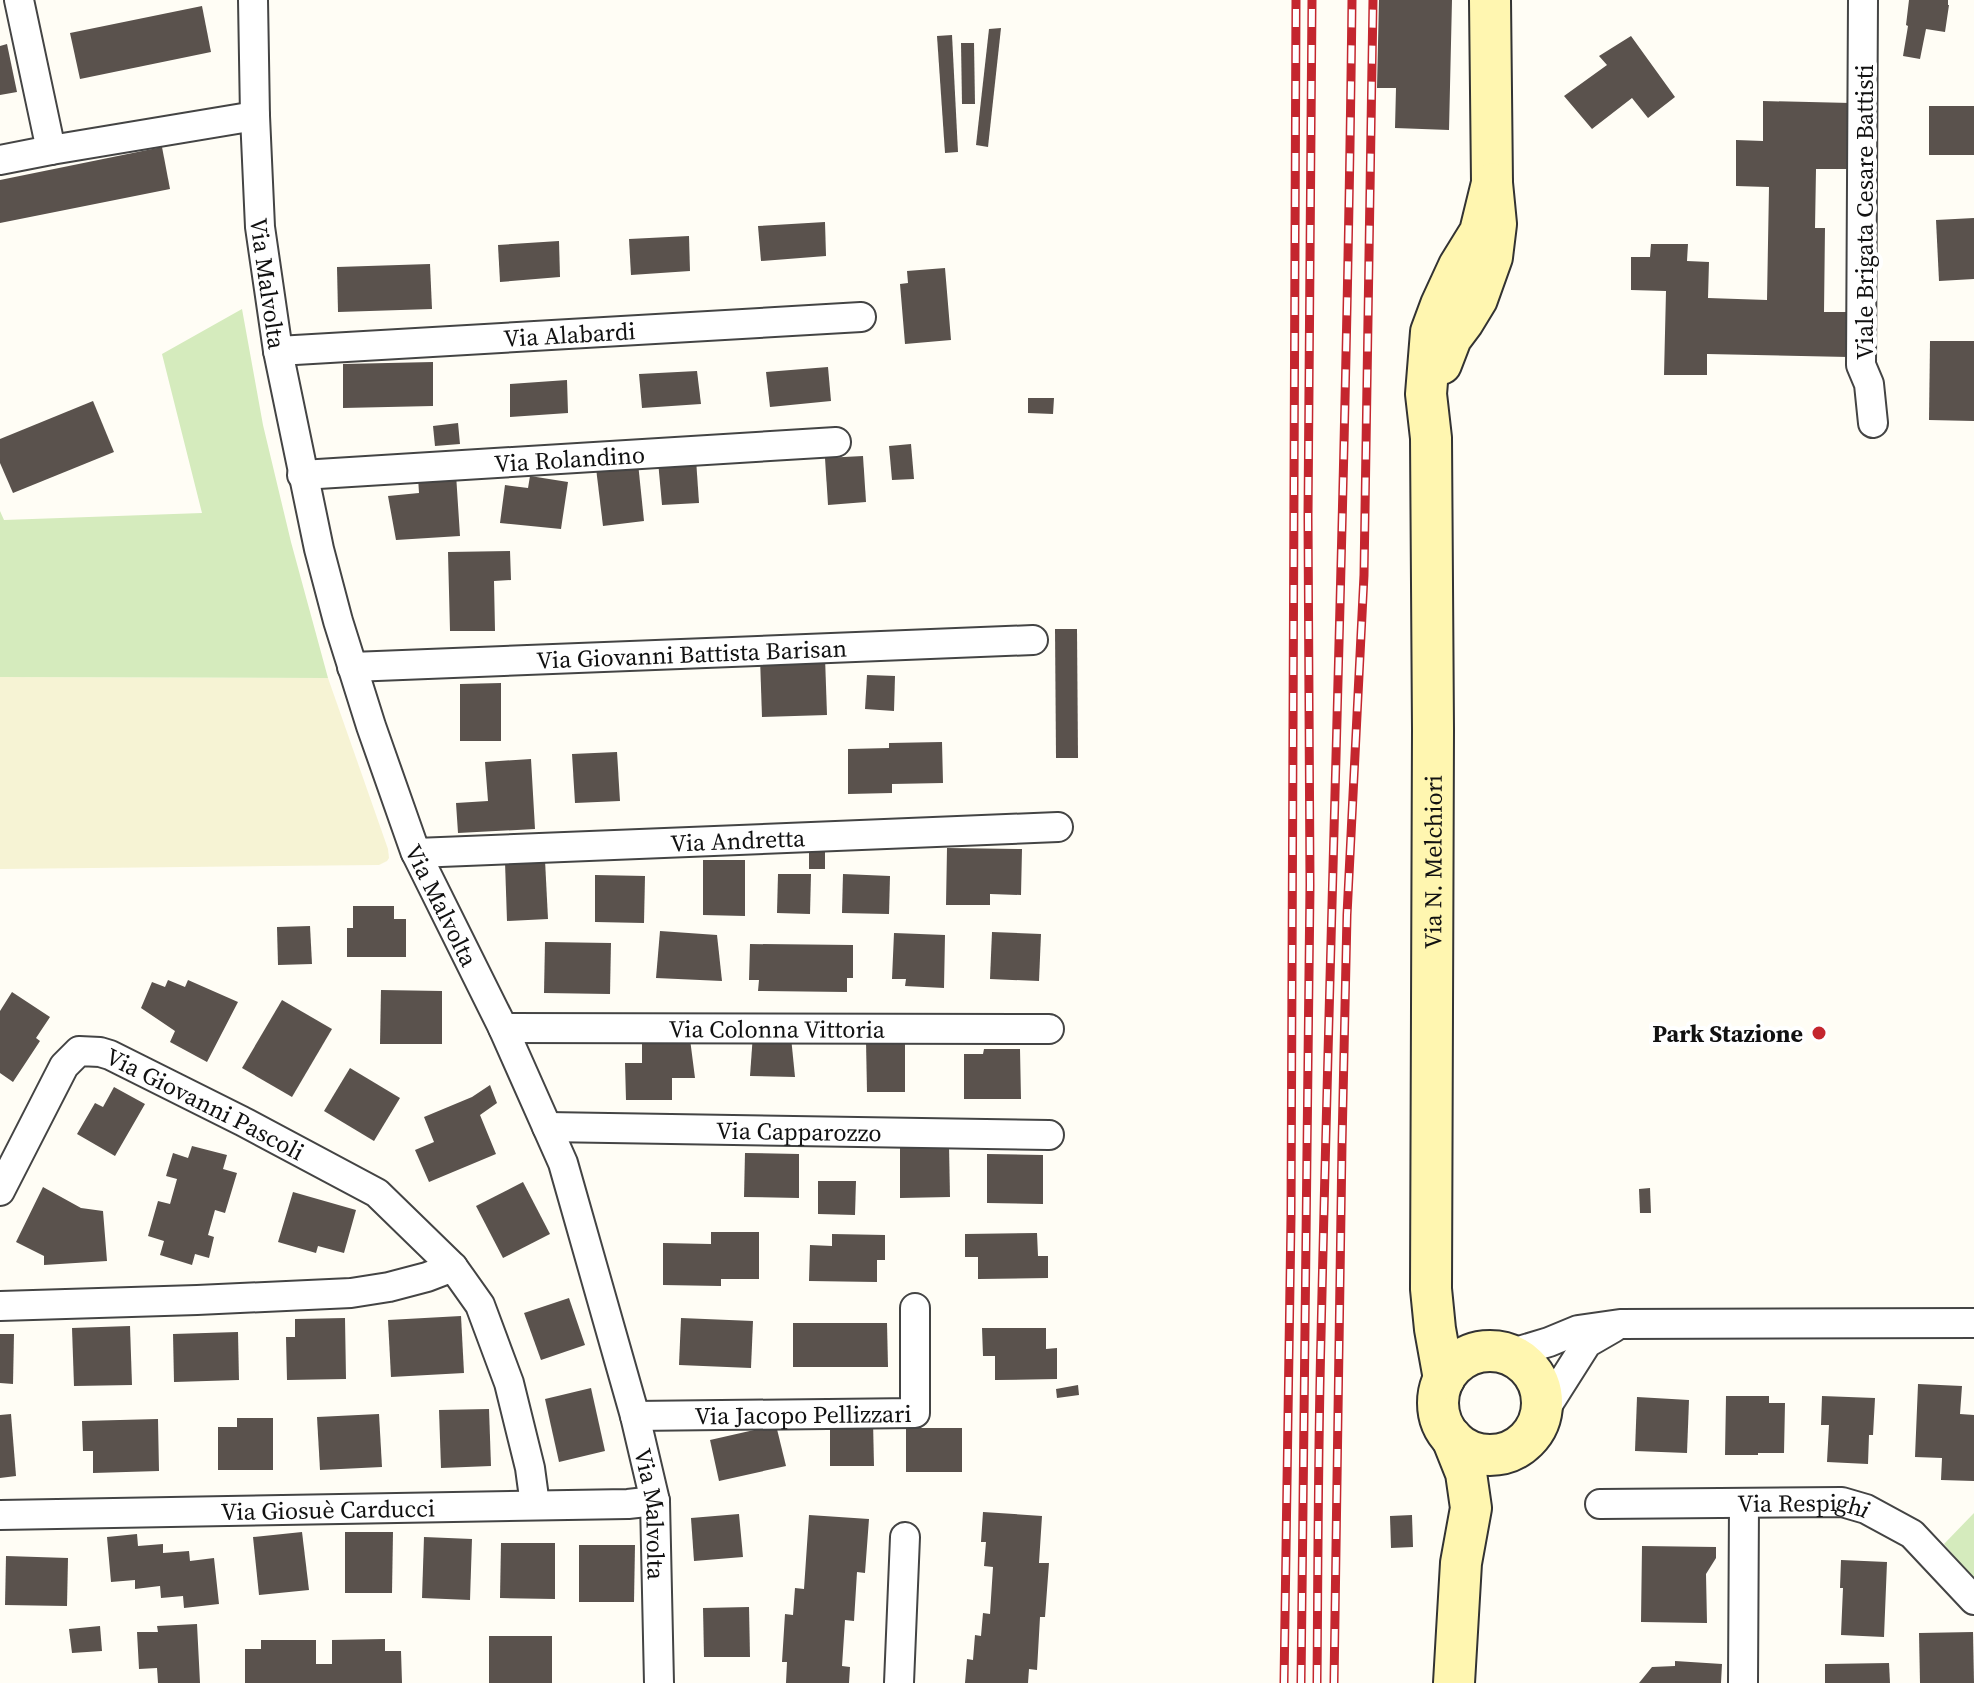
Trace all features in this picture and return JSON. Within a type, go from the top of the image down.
[{"type":"street","points":[[19,0],[51,150]]},
{"type":"street","name":"Via Malvolta","points":[[253,0],[260,227],[278,351],[323,563],[352,667],[416,853],[503,1028],[563,1163],[635,1416],[655,1501],[659,1683]]},
{"type":"street","name":"Via N. Melchiori","points":[[1444,1379],[1431,1289],[1431,435],[1437,375],[1451,338],[1477,299],[1492,257],[1496,224],[1492,183],[1490,0]]},
{"type":"street","name":"Viale Brigata Cesare Battisti","points":[[1863,0],[1861,365],[1869,384],[1873,423]]},
{"type":"street","points":[[0,160],[255,116]]},
{"type":"street","name":"Via Alabardi","points":[[278,351],[861,317]]},
{"type":"street","name":"Via Rolandino","points":[[302,475],[836,442]]},
{"type":"street","name":"Via Giovanni Battista Barisan","points":[[352,667],[1033,640]]},
{"type":"street","name":"Via Andretta","points":[[416,853],[1058,827]]},
{"type":"street","name":"Via Colonna Vittoria","points":[[503,1028],[1049,1029]]},
{"type":"street","name":"Via Giovanni Pascoli","points":[[0,1191],[64,1066],[79,1051],[110,1055],[377,1193],[453,1267],[480,1305],[509,1383],[530,1468],[535,1505]]},
{"type":"street","name":"Via Capparozzo","points":[[547,1127],[1049,1135]]},
{"type":"street","points":[[0,1306],[351,1293],[389,1287],[453,1267]]},
{"type":"street","points":[[1431,1289],[1452,1328],[1496,1353],[1522,1361],[1532,1371],[1543,1399],[1542,1414]]},
{"type":"street","name":"Via Jacopo Pellizzari","points":[[635,1416],[915,1413],[915,1308]]},
{"type":"street","points":[[1620,1324],[1587,1343],[1531,1436],[1522,1445],[1499,1455],[1486,1456],[1461,1447],[1444,1428],[1438,1404],[1440,1391],[1444,1379],[1460,1361],[1471,1354],[1496,1353],[1549,1342],[1578,1330],[1620,1324],[1974,1323]]},
{"type":"street","points":[[1452,1438],[1466,1473],[1471,1508]]},
{"type":"street","points":[[1454,1683],[1461,1563],[1471,1508],[1488,1476],[1511,1451]]},
{"type":"street","name":"Via Giosuè Carducci","points":[[0,1515],[628,1504],[655,1501]]},
{"type":"street","name":"Via Respighi","points":[[1600,1504],[1842,1502],[1866,1509],[1912,1534],[1974,1600]]},
{"type":"street","points":[[1743,1683],[1744,1504]]},
{"type":"street","points":[[899,1683],[905,1537]]},
{"type":"shaded area","points":[[0,677],[328,678],[389,858],[379,865],[0,869]]},
{"type":"green space","points":[[242,309],[263,425],[328,678],[0,677],[0,511],[4,520],[202,513],[162,354]]},
{"type":"green space","points":[[1974,1513],[1974,1579],[1944,1544]]},
{"type":"building","points":[[1379,0],[1452,0],[1449,130],[1395,128],[1396,88],[1377,88]]},
{"type":"building","points":[[1909,0],[1948,0],[1949,5],[1945,32],[1926,29],[1920,59],[1903,56]]},
{"type":"building","points":[[202,6],[211,52],[80,79],[70,33]]},
{"type":"building","points":[[1001,28],[988,147],[976,145],[989,29]]},
{"type":"building","points":[[952,35],[958,152],[945,153],[937,36]]},
{"type":"building","points":[[1631,36],[1675,97],[1648,118],[1632,98],[1592,129],[1564,96],[1607,65],[1599,56]]},
{"type":"building","points":[[961,43],[974,43],[975,104],[962,104]]},
{"type":"building","points":[[7,44],[17,92],[0,95],[0,46]]},
{"type":"building","points":[[1763,101],[1851,103],[1849,169],[1816,169],[1815,228],[1825,228],[1824,312],[1849,312],[1848,357],[1707,354],[1707,375],[1664,375],[1666,291],[1631,290],[1631,257],[1650,257],[1651,244],[1688,244],[1687,261],[1709,262],[1708,298],[1767,300],[1769,187],[1736,186],[1736,140],[1763,141]]},
{"type":"building","points":[[1929,106],[1974,106],[1974,155],[1929,155]]},
{"type":"building","points":[[162,147],[170,189],[0,223],[0,180]]},
{"type":"building","points":[[1974,218],[1974,279],[1939,281],[1936,220]]},
{"type":"building","points":[[825,222],[826,256],[761,261],[758,226]]},
{"type":"building","points":[[689,236],[690,271],[631,275],[629,239]]},
{"type":"building","points":[[559,241],[560,277],[500,282],[498,245]]},
{"type":"building","points":[[430,264],[432,309],[338,312],[337,267]]},
{"type":"building","points":[[945,268],[951,340],[905,344],[900,284],[908,283],[907,271]]},
{"type":"building","points":[[1930,341],[1974,341],[1974,421],[1929,420]]},
{"type":"building","points":[[433,362],[433,406],[343,408],[343,364]]},
{"type":"building","points":[[828,367],[831,401],[770,407],[766,372]]},
{"type":"building","points":[[697,371],[701,404],[642,408],[639,374]]},
{"type":"building","points":[[567,380],[568,413],[510,417],[510,384]]},
{"type":"building","points":[[1028,398],[1054,398],[1053,414],[1028,413]]},
{"type":"building","points":[[93,401],[114,452],[13,493],[0,463],[0,439]]},
{"type":"building","points":[[458,423],[460,444],[435,446],[433,426]]},
{"type":"building","points":[[911,444],[914,479],[892,480],[889,446]]},
{"type":"building","points":[[863,456],[866,502],[828,505],[825,458]]},
{"type":"building","points":[[696,459],[699,503],[662,505],[658,461]]},
{"type":"building","points":[[638,463],[644,521],[603,526],[596,468]]},
{"type":"building","points":[[456,474],[460,536],[396,540],[388,496],[419,493],[418,477]]},
{"type":"building","points":[[530,476],[568,482],[561,529],[500,523],[505,485],[528,488]]},
{"type":"building","points":[[510,551],[511,580],[494,581],[495,631],[450,631],[448,552]]},
{"type":"building","points":[[1055,629],[1077,629],[1078,758],[1056,758]]},
{"type":"building","points":[[825,657],[827,715],[762,717],[760,658]]},
{"type":"building","points":[[867,675],[895,676],[894,711],[865,709]]},
{"type":"building","points":[[501,683],[501,741],[460,741],[460,684]]},
{"type":"building","points":[[942,742],[943,783],[892,784],[892,793],[848,794],[848,749],[889,748],[889,743]]},
{"type":"building","points":[[617,752],[620,801],[575,803],[572,754]]},
{"type":"building","points":[[531,759],[535,829],[458,833],[456,803],[488,801],[485,762]]},
{"type":"building","points":[[809,845],[825,845],[825,869],[809,869]]},
{"type":"building","points":[[947,848],[1022,849],[1021,895],[990,894],[990,905],[946,905]]},
{"type":"building","points":[[545,860],[548,919],[507,921],[505,862]]},
{"type":"building","points":[[703,860],[745,860],[745,916],[703,915]]},
{"type":"building","points":[[778,874],[811,874],[810,914],[777,913]]},
{"type":"building","points":[[843,874],[890,876],[889,914],[842,913]]},
{"type":"building","points":[[595,875],[645,876],[644,923],[595,922]]},
{"type":"building","points":[[353,906],[394,906],[394,919],[406,919],[406,957],[347,957],[347,928],[353,928]]},
{"type":"building","points":[[310,926],[312,964],[278,965],[277,927]]},
{"type":"building","points":[[660,931],[717,935],[722,981],[656,978]]},
{"type":"building","points":[[992,932],[1041,934],[1039,981],[990,979]]},
{"type":"building","points":[[894,933],[945,935],[944,988],[905,986],[906,979],[892,979]]},
{"type":"building","points":[[545,942],[611,943],[610,994],[544,993]]},
{"type":"building","points":[[750,944],[853,945],[853,978],[847,978],[847,992],[758,991],[759,980],[749,980]]},
{"type":"building","points":[[168,980],[185,987],[188,980],[238,1002],[207,1062],[170,1042],[175,1031],[141,1008],[152,982],[165,987]]},
{"type":"building","points":[[381,990],[442,991],[442,1044],[380,1044]]},
{"type":"building","points":[[12,992],[50,1017],[36,1038],[40,1041],[13,1082],[0,1073],[0,1011]]},
{"type":"building","points":[[282,1000],[332,1029],[292,1097],[242,1068]]},
{"type":"building","points":[[753,1034],[791,1037],[795,1077],[750,1076]]},
{"type":"building","points":[[642,1039],[690,1039],[695,1078],[672,1078],[672,1100],[626,1100],[625,1063],[642,1063]]},
{"type":"building","points":[[866,1041],[905,1041],[905,1092],[867,1092]]},
{"type":"building","points":[[984,1049],[1020,1049],[1021,1099],[964,1099],[964,1054],[983,1054]]},
{"type":"building","points":[[350,1068],[400,1098],[374,1141],[324,1111]]},
{"type":"building","points":[[490,1085],[497,1103],[480,1115],[496,1154],[429,1182],[415,1150],[434,1142],[424,1117],[472,1097]]},
{"type":"building","points":[[114,1087],[145,1104],[115,1156],[77,1134],[95,1103],[103,1107]]},
{"type":"building","points":[[192,1146],[227,1155],[223,1169],[237,1173],[225,1213],[215,1210],[208,1235],[214,1237],[209,1258],[195,1254],[192,1265],[160,1255],[164,1241],[148,1236],[158,1201],[170,1204],[177,1179],[166,1176],[173,1153],[188,1158]]},
{"type":"building","points":[[949,1146],[950,1197],[900,1198],[900,1148]]},
{"type":"building","points":[[745,1153],[799,1154],[799,1198],[744,1197]]},
{"type":"building","points":[[987,1154],[1043,1155],[1043,1204],[987,1203]]},
{"type":"building","points":[[818,1181],[856,1181],[855,1215],[818,1214]]},
{"type":"building","points":[[523,1182],[550,1234],[503,1258],[476,1206]]},
{"type":"building","points":[[43,1187],[81,1208],[103,1211],[107,1261],[44,1265],[44,1256],[16,1242]]},
{"type":"building","points":[[1650,1188],[1651,1213],[1640,1213],[1639,1189]]},
{"type":"building","points":[[293,1192],[356,1210],[344,1253],[318,1246],[316,1253],[278,1242]]},
{"type":"building","points":[[711,1232],[759,1232],[759,1279],[721,1279],[721,1286],[663,1285],[663,1243],[711,1244]]},
{"type":"building","points":[[1037,1233],[1038,1256],[1048,1256],[1048,1278],[978,1279],[978,1257],[965,1257],[965,1234]]},
{"type":"building","points":[[832,1234],[885,1235],[885,1260],[877,1260],[877,1282],[809,1281],[810,1245],[832,1246]]},
{"type":"building","points":[[569,1298],[585,1345],[541,1360],[524,1313]]},
{"type":"building","points":[[461,1316],[464,1373],[391,1377],[388,1320]]},
{"type":"building","points":[[345,1318],[346,1379],[287,1380],[286,1337],[295,1337],[295,1319]]},
{"type":"building","points":[[681,1318],[753,1321],[751,1368],[679,1365]]},
{"type":"building","points":[[793,1323],[887,1323],[888,1367],[793,1367]]},
{"type":"building","points":[[130,1326],[132,1385],[74,1386],[72,1328]]},
{"type":"building","points":[[982,1328],[1046,1328],[1046,1349],[1057,1348],[1057,1379],[995,1380],[995,1356],[983,1356]]},
{"type":"building","points":[[238,1332],[239,1380],[174,1382],[173,1334]]},
{"type":"building","points":[[0,1334],[14,1334],[13,1384],[0,1383]]},
{"type":"building","points":[[1918,1384],[1962,1386],[1960,1414],[1974,1415],[1974,1481],[1941,1480],[1942,1458],[1915,1457]]},
{"type":"building","points":[[1078,1385],[1079,1395],[1057,1398],[1056,1389]]},
{"type":"building","points":[[591,1388],[605,1451],[559,1462],[545,1399]]},
{"type":"building","points":[[1726,1396],[1769,1396],[1769,1403],[1785,1403],[1784,1453],[1725,1455]]},
{"type":"building","points":[[1822,1396],[1875,1398],[1868,1464],[1827,1462],[1829,1425],[1821,1425]]},
{"type":"building","points":[[1637,1397],[1689,1400],[1687,1453],[1635,1451]]},
{"type":"building","points":[[489,1409],[491,1466],[441,1468],[439,1410]]},
{"type":"building","points":[[11,1414],[16,1476],[0,1478],[0,1415]]},
{"type":"building","points":[[379,1414],[382,1467],[320,1470],[317,1417]]},
{"type":"building","points":[[237,1418],[273,1418],[273,1470],[218,1470],[218,1427],[237,1427]]},
{"type":"building","points":[[158,1419],[159,1471],[93,1473],[93,1451],[83,1451],[82,1421]]},
{"type":"building","points":[[830,1421],[873,1421],[874,1466],[830,1466]]},
{"type":"building","points":[[776,1425],[786,1466],[719,1481],[710,1440]]},
{"type":"building","points":[[906,1428],[962,1428],[962,1472],[906,1472]]},
{"type":"building","points":[[983,1512],[1042,1516],[1039,1563],[1049,1563],[1045,1617],[1040,1617],[1037,1670],[1029,1669],[1028,1683],[965,1683],[967,1659],[973,1660],[975,1635],[981,1636],[983,1613],[990,1614],[993,1567],[984,1566],[986,1542],[981,1542]]},
{"type":"building","points":[[739,1514],[743,1557],[694,1561],[691,1518]]},
{"type":"building","points":[[809,1515],[869,1519],[865,1573],[857,1572],[854,1621],[845,1620],[842,1666],[850,1667],[849,1683],[786,1683],[787,1662],[782,1662],[785,1614],[793,1615],[795,1588],[804,1589]]},
{"type":"building","points":[[1412,1515],[1413,1547],[1391,1548],[1390,1516]]},
{"type":"building","points":[[302,1532],[309,1590],[259,1595],[253,1537]]},
{"type":"building","points":[[345,1532],[393,1532],[392,1593],[345,1593]]},
{"type":"building","points":[[137,1534],[138,1546],[163,1544],[163,1553],[189,1551],[190,1561],[214,1558],[219,1604],[184,1608],[183,1596],[161,1598],[160,1586],[135,1589],[135,1580],[111,1582],[107,1537]]},
{"type":"building","points":[[424,1537],[472,1539],[470,1600],[422,1598]]},
{"type":"building","points":[[501,1543],[555,1543],[555,1599],[500,1598]]},
{"type":"building","points":[[579,1545],[635,1545],[634,1602],[579,1602]]},
{"type":"building","points":[[1642,1546],[1716,1547],[1716,1558],[1706,1574],[1707,1623],[1641,1622]]},
{"type":"building","points":[[6,1556],[68,1558],[67,1606],[5,1605]]},
{"type":"building","points":[[1841,1560],[1887,1562],[1884,1637],[1841,1635]]},
{"type":"building","points":[[749,1607],[750,1657],[704,1657],[703,1608]]},
{"type":"building","points":[[197,1624],[200,1683],[158,1683],[157,1668],[139,1669],[137,1632],[158,1632],[157,1626]]},
{"type":"building","points":[[100,1626],[102,1651],[72,1653],[69,1629]]},
{"type":"building","points":[[1973,1632],[1974,1683],[1920,1683],[1919,1633]]},
{"type":"building","points":[[489,1636],[552,1636],[552,1683],[489,1683]]},
{"type":"building","points":[[385,1639],[385,1651],[401,1651],[402,1683],[245,1683],[245,1649],[261,1649],[261,1640],[316,1640],[316,1664],[332,1664],[332,1640]]},
{"type":"building","points":[[1675,1661],[1722,1664],[1721,1683],[1639,1683],[1652,1667],[1675,1666]]},
{"type":"building","points":[[1889,1663],[1890,1683],[1825,1683],[1825,1664]]},
{"type":"railway","points":[[1284,1683],[1291,1217],[1296,0]]},
{"type":"railway","points":[[1301,1683],[1310,885],[1308,517],[1312,0]]},
{"type":"railway","points":[[1317,1683],[1320,1379],[1343,501],[1352,0]]},
{"type":"railway","points":[[1334,1683],[1347,915],[1364,575],[1373,0]]},
{"type":"place","name":"Park Stazione","points":[[1819,1033]]}]
